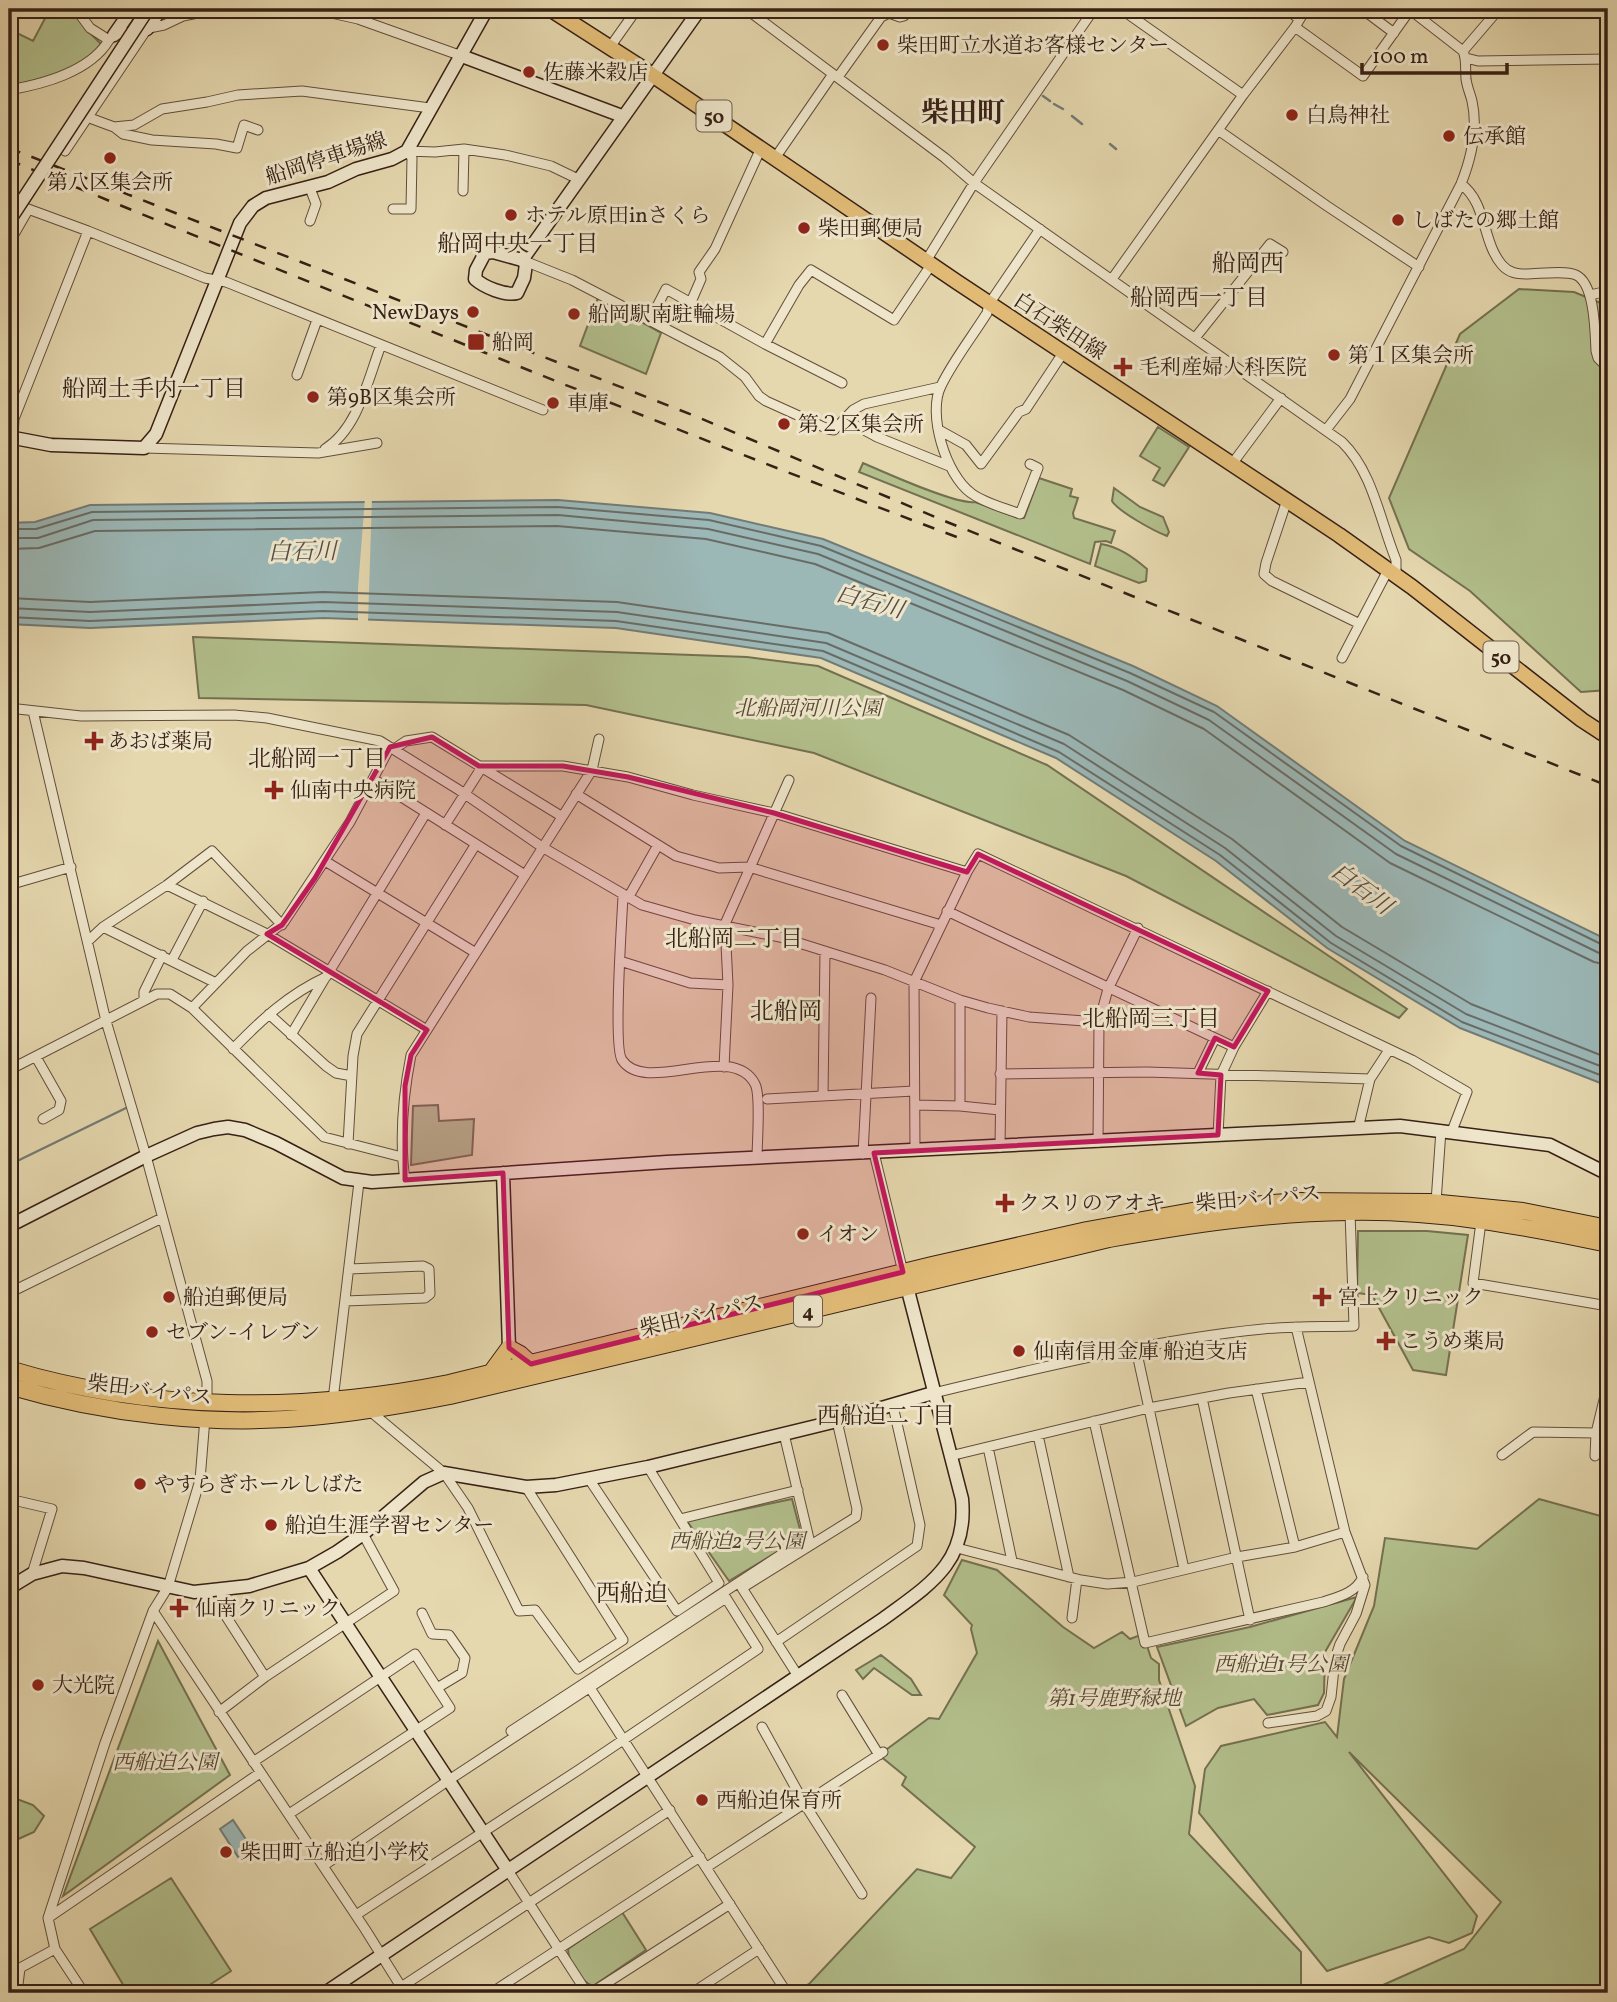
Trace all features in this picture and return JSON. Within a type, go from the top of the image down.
[{"type":"highway","name":"柴田バイパス","points":[[9,1386],[82,1404],[160,1416],[205,1419],[309,1418],[450,1396],[1087,1230],[1203,1209],[1298,1200],[1436,1202],[1523,1211],[1608,1228]]},
{"type":"highway","name":"柴田バイパス","points":[[9,1369],[50,1381],[106,1392],[207,1402],[333,1400],[405,1392],[905,1279],[1200,1223],[1261,1216],[1350,1212],[1481,1222],[1608,1244]]},
{"type":"highway","points":[[490,1374],[509,1348],[531,1364]]},
{"type":"main road","name":"白石柴田線","points":[[550,9],[1392,572],[1582,720],[1608,737]]},
{"type":"street","points":[[76,9],[90,28],[111,38],[183,16],[217,9],[318,10],[358,19],[622,116]]},
{"type":"street","points":[[9,90],[33,86],[64,75],[101,54],[132,9]]},
{"type":"street","points":[[9,221],[148,9]]},
{"type":"street","points":[[65,151],[160,9]]},
{"type":"street","name":"船岡停車場線","points":[[144,447],[156,434],[240,223],[253,206],[266,198],[328,182],[407,151],[487,9]]},
{"type":"street","points":[[610,47],[637,9]]},
{"type":"street","points":[[700,9],[523,260],[552,270],[650,320],[730,364],[760,396],[783,410],[834,430],[853,410],[870,402],[940,387]]},
{"type":"street","points":[[746,9],[945,158],[974,183],[1326,430],[1354,454],[1363,470],[1396,560],[1392,572],[1359,623],[1342,658]]},
{"type":"street","points":[[775,158],[881,17],[889,13],[904,16],[909,9]]},
{"type":"street","points":[[765,344],[799,285],[811,270],[894,320],[974,183],[1094,9]]},
{"type":"street","points":[[1121,9],[1242,95]]},
{"type":"street","points":[[1287,9],[1297,23],[1363,76],[1409,9],[1464,54],[1478,61],[1608,59]]},
{"type":"street","points":[[1112,279],[1306,9]]},
{"type":"street","points":[[1362,9],[1394,33]]},
{"type":"street","points":[[1326,430],[1350,399],[1461,184],[1470,161],[1474,126],[1464,54],[1499,9]]},
{"type":"street","points":[[114,127],[134,125],[162,109],[238,95],[302,91],[430,108]]},
{"type":"street","points":[[87,117],[114,127],[122,134],[152,140],[237,148],[244,125],[258,130]]},
{"type":"street","points":[[1217,130],[1419,267]]},
{"type":"street","points":[[691,302],[701,279],[699,272],[715,248],[761,148]]},
{"type":"street","points":[[407,151],[464,149],[505,155],[551,166],[578,180]]},
{"type":"street","points":[[463,191],[464,149]]},
{"type":"street","points":[[393,209],[411,209],[411,158],[407,151]]},
{"type":"street","points":[[1461,184],[1470,190],[1475,199],[1497,257],[1504,267],[1517,273],[1576,275],[1583,280],[1590,295],[1596,351],[1598,358],[1608,368]]},
{"type":"street","points":[[310,188],[316,204],[310,221]]},
{"type":"street","points":[[9,202],[217,281],[226,282],[543,410]]},
{"type":"street","points":[[9,243],[28,210]]},
{"type":"street","points":[[1030,464],[1038,468],[1020,514],[972,495],[949,466],[939,430],[936,405],[940,387],[987,313],[989,303],[1040,229]]},
{"type":"street","points":[[88,231],[14,419],[11,437],[51,445],[318,453],[377,443]]},
{"type":"street","points":[[1195,338],[1270,244],[1283,252]]},
{"type":"street","points":[[650,320],[666,289],[842,383]]},
{"type":"street","points":[[1590,295],[1608,291]]},
{"type":"street","points":[[297,375],[317,320]]},
{"type":"street","points":[[318,453],[340,439],[350,425],[381,345]]},
{"type":"street","points":[[939,430],[966,445],[981,464],[1019,412],[1026,409],[1063,353]]},
{"type":"street","points":[[1232,464],[1281,398]]},
{"type":"street","points":[[844,419],[877,437],[949,466]]},
{"type":"street","points":[[1287,500],[1264,574],[1272,581],[1359,623]]},
{"type":"street","points":[[9,708],[81,716],[234,715],[267,718],[380,741],[465,794],[542,847],[625,897],[663,911],[780,937],[960,1000],[1029,1017],[1099,1022]]},
{"type":"street","points":[[33,711],[106,1021],[207,1381],[200,1479],[168,1587],[153,1611],[105,1743],[48,1919],[55,1949],[84,1993]]},
{"type":"street","points":[[191,1008],[247,951],[282,925],[326,861],[392,748],[406,741],[432,737],[561,816]]},
{"type":"street","points":[[405,1180],[402,1157],[405,1086],[411,1055],[592,769],[599,739]]},
{"type":"street","points":[[481,766],[533,764],[592,769],[774,813],[967,872]]},
{"type":"street","points":[[445,825],[481,766]]},
{"type":"street","points":[[373,779],[525,875]]},
{"type":"street","points":[[724,1067],[728,985],[725,924],[789,780]]},
{"type":"street","points":[[576,794],[676,856],[719,868],[749,867],[941,925]]},
{"type":"street","points":[[291,1035],[426,813]]},
{"type":"street","points":[[348,1144],[357,1034],[476,844]]},
{"type":"street","points":[[658,845],[625,897],[620,961],[619,1054],[623,1062],[640,1073],[724,1067],[742,1071],[758,1091],[757,1158]]},
{"type":"street","points":[[88,941],[103,927],[167,885],[212,851],[282,925]]},
{"type":"street","points":[[915,1150],[914,982],[947,911],[978,854],[1390,1050],[1467,1092],[1447,1131],[1436,1202]]},
{"type":"street","points":[[326,861],[476,953]]},
{"type":"street","points":[[9,885],[71,867]]},
{"type":"street","points":[[167,885],[267,934],[328,974],[427,1030]]},
{"type":"street","points":[[172,960],[203,901]]},
{"type":"street","points":[[947,911],[1234,1047]]},
{"type":"street","points":[[103,927],[216,983]]},
{"type":"street","points":[[1098,1142],[1099,1022],[1108,989],[1138,928]]},
{"type":"street","points":[[823,1096],[825,952]]},
{"type":"street","points":[[144,1000],[144,992],[162,955]]},
{"type":"street","points":[[620,961],[691,983],[728,985]]},
{"type":"street","points":[[233,1049],[269,1014],[306,986],[328,974]]},
{"type":"street","points":[[1218,1135],[1221,1075],[1234,1047],[1268,991]]},
{"type":"street","points":[[9,1070],[144,1000],[157,994],[170,994],[191,1008],[324,1137],[402,1157]]},
{"type":"street","points":[[325,1993],[924,1589],[945,1567],[957,1548],[963,1510],[905,1279],[869,1154],[865,1093],[871,998]]},
{"type":"street","points":[[960,1000],[960,1106]]},
{"type":"street","points":[[1000,1147],[1002,1011]]},
{"type":"street","points":[[269,1014],[336,1073],[352,1076]]},
{"type":"street","points":[[1198,1073],[1215,1038]]},
{"type":"street","points":[[1358,1129],[1370,1079],[1390,1050]]},
{"type":"street","points":[[36,1056],[61,1101],[59,1110],[43,1119]]},
{"type":"street","points":[[1000,1074],[1147,1072],[1370,1079]]},
{"type":"street","points":[[767,1098],[914,1091]]},
{"type":"street","points":[[915,1105],[1000,1110]]},
{"type":"street","points":[[9,1226],[146,1156],[197,1133],[228,1127],[259,1135],[330,1172],[359,1182],[757,1158],[1400,1126],[1550,1145],[1608,1174]]},
{"type":"street","points":[[503,1173],[509,1348]]},
{"type":"street","points":[[333,1400],[359,1182]]},
{"type":"street","points":[[9,1588],[32,1574],[47,1569],[72,1567],[194,1592],[249,1586],[309,1568],[363,1534],[424,1482],[444,1473],[526,1487],[589,1479],[837,1421],[933,1393],[1170,1340],[1264,1328],[1354,1326],[1350,1212]]},
{"type":"street","points":[[9,1293],[162,1218]]},
{"type":"street","points":[[1481,1222],[1473,1283],[1608,1307]]},
{"type":"street","points":[[345,1301],[425,1298],[430,1293],[429,1269],[423,1266],[349,1269]]},
{"type":"street","points":[[1268,1723],[1317,1716],[1326,1711],[1331,1697],[1335,1659],[1356,1614],[1365,1585],[1345,1532],[1296,1327]]},
{"type":"street","points":[[1136,1349],[1184,1569]]},
{"type":"street","points":[[950,1456],[1149,1408],[1309,1382]]},
{"type":"street","points":[[1595,1456],[1596,1433],[1608,1383]]},
{"type":"street","points":[[1256,1389],[1295,1547]]},
{"type":"street","points":[[1202,1398],[1250,1620]]},
{"type":"street","points":[[776,1642],[917,1546],[920,1525],[893,1406]]},
{"type":"street","points":[[370,1410],[382,1423],[444,1473],[468,1508],[519,1611],[535,1609],[578,1669],[623,1640],[526,1487]]},
{"type":"street","points":[[511,1731],[806,1542],[856,1517],[857,1509],[837,1421]]},
{"type":"street","points":[[1094,1421],[1145,1643],[1250,1620],[1340,1596],[1360,1584],[1363,1577]]},
{"type":"street","points":[[1502,1455],[1533,1432],[1596,1433]]},
{"type":"street","points":[[783,1434],[798,1490],[806,1542]]},
{"type":"street","points":[[1038,1435],[1073,1578],[1072,1618]]},
{"type":"street","points":[[988,1447],[1012,1561]]},
{"type":"street","points":[[589,1479],[677,1611],[719,1583],[648,1467]]},
{"type":"street","points":[[680,1519],[798,1490]]},
{"type":"street","points":[[9,1499],[52,1509],[32,1574]]},
{"type":"street","points":[[957,1548],[1073,1578],[1107,1584],[1133,1582],[1237,1557],[1295,1547],[1345,1532]]},
{"type":"street","points":[[219,1712],[265,1676],[394,1591],[363,1534]]},
{"type":"street","points":[[798,1676],[742,1588],[806,1542]]},
{"type":"street","points":[[309,1568],[589,1993],[730,1904]]},
{"type":"street","points":[[221,1589],[222,1610],[265,1676]]},
{"type":"street","points":[[323,1866],[726,1598],[758,1649],[356,1915]]},
{"type":"street","points":[[153,1611],[403,1990]]},
{"type":"street","points":[[422,1613],[432,1634],[449,1636],[465,1658],[462,1673],[438,1688]]},
{"type":"street","points":[[253,1762],[415,1654],[450,1708],[289,1814]]},
{"type":"street","points":[[590,1688],[787,1993]]},
{"type":"street","points":[[707,1867],[881,1754],[842,1695]]},
{"type":"street","points":[[762,1727],[804,1803],[862,1894]]},
{"type":"street","points":[[48,1919],[260,1773]]},
{"type":"street","points":[[392,1993],[403,1990],[670,1810]]},
{"type":"street","points":[[491,1993],[700,1857]]},
{"type":"street","points":[[17,1993],[20,1968],[55,1949]]},
{"type":"street","points":[[692,1993],[760,1949]]},
{"type":"highlighted area","points":[[432,737],[479,766],[563,766],[628,777],[774,813],[967,872],[978,854],[1116,918],[1268,991],[1234,1047],[1215,1038],[1198,1073],[1221,1075],[1218,1135],[874,1153],[903,1272],[531,1364],[509,1348],[503,1173],[405,1180],[405,1086],[411,1055],[427,1030],[267,934],[282,925],[315,878],[390,747]]},
{"type":"green space","points":[[50,9],[72,9],[101,44],[94,53],[72,67],[33,81],[9,85],[9,29],[33,41]]},
{"type":"green space","points":[[1519,289],[1574,292],[1608,306],[1608,690],[1581,692],[1470,591],[1409,549],[1389,498],[1460,334]]},
{"type":"green space","points":[[598,298],[661,333],[646,374],[580,346]]},
{"type":"green space","points":[[1158,427],[1189,447],[1164,486],[1153,480],[1160,468],[1140,456]]},
{"type":"green space","points":[[863,463],[937,493],[975,502],[1019,518],[1024,518],[1039,478],[1072,489],[1070,496],[1078,498],[1074,518],[1115,531],[1111,543],[1095,542],[1090,564],[859,472]]},
{"type":"green space","points":[[1114,488],[1140,507],[1163,517],[1169,532],[1167,536],[1137,521],[1116,505],[1112,501]]},
{"type":"green space","points":[[1101,544],[1120,550],[1147,569],[1146,581],[1139,583],[1095,566]]},
{"type":"green space","name":"北船岡河川公園","points":[[193,637],[747,657],[818,666],[1047,765],[1407,1009],[1399,1018],[1126,876],[814,753],[586,705],[199,698]]},
{"type":"green space","points":[[438,1105],[439,1121],[474,1119],[472,1155],[411,1165],[413,1106]]},
{"type":"green space","points":[[1358,1231],[1427,1231],[1468,1235],[1446,1375],[1413,1370],[1372,1295],[1357,1293]]},
{"type":"green space","name":"西船迫2号公園","points":[[792,1499],[802,1537],[729,1581],[687,1521]]},
{"type":"green space","points":[[1539,1499],[1608,1518],[1608,1993],[1365,1993],[1464,1949],[1501,1902],[1349,1752],[1477,1916],[1472,1933],[1449,1943],[1429,1937],[1327,1971],[1199,1813],[1205,1769],[1221,1746],[1325,1722],[1337,1737],[1344,1679],[1374,1606],[1385,1538],[1477,1549]]},
{"type":"green space","name":"第1号鹿野緑地","points":[[962,1560],[997,1570],[1063,1627],[1094,1648],[1122,1632],[1130,1639],[1143,1634],[1151,1658],[1159,1664],[1159,1680],[1195,1786],[1189,1834],[1301,1952],[1301,1990],[1304,1993],[796,1993],[810,1983],[917,1869],[951,1878],[975,1847],[902,1785],[906,1777],[879,1755],[929,1718],[939,1719],[977,1653],[972,1625],[944,1595]]},
{"type":"green space","name":"西船迫1号公園","points":[[1357,1597],[1325,1652],[1324,1693],[1318,1705],[1267,1715],[1254,1699],[1218,1708],[1186,1726],[1157,1647],[1250,1627]]},
{"type":"green space","name":"西船迫公園","points":[[158,1641],[230,1775],[63,1896]]},
{"type":"green space","points":[[881,1655],[911,1679],[921,1695],[912,1695],[874,1668],[863,1679],[856,1670]]},
{"type":"green space","points":[[9,1796],[33,1805],[44,1816],[34,1832],[16,1840],[9,1869]]},
{"type":"green space","points":[[171,1878],[231,1971],[197,1993],[128,1993],[90,1929]]},
{"type":"green space","points":[[622,1912],[646,1950],[593,1986],[588,1984],[576,1971],[568,1949]]},
{"type":"water","name":"白石川","points":[[558,500],[710,513],[823,539],[1133,666],[1217,706],[1405,841],[1608,940],[1608,1086],[1460,1028],[1327,948],[1216,861],[1056,758],[821,658],[616,628],[323,618],[90,628],[9,624],[9,523],[35,522],[90,505]]},
{"type":"water","points":[[233,1820],[253,1850],[240,1860],[220,1829]]},
{"type":"pier","points":[[365,498],[372,498],[368,623],[358,623],[358,588]]},
{"type":"waterway","points":[[1043,96],[1050,101]]},
{"type":"waterway","points":[[1054,104],[1063,109]]},
{"type":"waterway","points":[[1072,116],[1082,124]]},
{"type":"waterway","points":[[1110,144],[1116,149]]},
{"type":"waterway","points":[[9,1165],[126,1108]]},
{"type":"railway","points":[[9,148],[695,416],[947,522],[1608,786]]},
{"type":"railway","points":[[9,160],[603,400],[962,539]]},
{"type":"place","name":"柴田町立水道お客様センター","points":[[883,45]]},
{"type":"place","name":"佐藤米穀店","points":[[529,72]]},
{"type":"place","name":"白鳥神社","points":[[1292,115]]},
{"type":"place","name":"伝承館","points":[[1449,136]]},
{"type":"place","name":"第八区集会所","points":[[110,158]]},
{"type":"place","name":"ホテル原田inさくら","points":[[511,215]]},
{"type":"place","name":"しばたの郷土館","points":[[1398,220]]},
{"type":"place","name":"柴田郵便局","points":[[804,228]]},
{"type":"place","name":"NewDays","points":[[473,312]]},
{"type":"place","name":"船岡駅南駐輪場","points":[[574,314]]},
{"type":"place","name":"船岡","points":[[476,342]]},
{"type":"place","name":"第１区集会所","points":[[1334,355]]},
{"type":"place","name":"毛利産婦人科医院","points":[[1123,367]]},
{"type":"place","name":"第9B区集会所","points":[[313,397]]},
{"type":"place","name":"車庫","points":[[553,403]]},
{"type":"place","name":"第２区集会所","points":[[784,424]]},
{"type":"place","name":"あおば薬局","points":[[94,741]]},
{"type":"place","name":"仙南中央病院","points":[[274,790]]},
{"type":"place","name":"クスリのアオキ","points":[[1005,1203]]},
{"type":"place","name":"イオン","points":[[803,1234]]},
{"type":"place","name":"船迫郵便局","points":[[169,1297]]},
{"type":"place","name":"宮上クリニック","points":[[1322,1297]]},
{"type":"place","name":"セブン-イレブン","points":[[152,1332]]},
{"type":"place","name":"こうめ薬局","points":[[1386,1341]]},
{"type":"place","name":"仙南信用金庫 船迫支店","points":[[1019,1351]]},
{"type":"place","name":"やすらぎホールしばた","points":[[140,1484]]},
{"type":"place","name":"船迫生涯学習センター","points":[[271,1525]]},
{"type":"place","name":"仙南クリニック","points":[[179,1608]]},
{"type":"place","name":"大光院","points":[[38,1685]]},
{"type":"place","name":"西船迫保育所","points":[[702,1800]]},
{"type":"place","name":"柴田町立船迫小学校","points":[[226,1852]]},
{"type":"district","name":"柴田町","points":[[963,112]]},
{"type":"district","name":"船岡中央一丁目","points":[[518,243]]},
{"type":"district","name":"船岡西","points":[[1248,263]]},
{"type":"district","name":"船岡西一丁目","points":[[1199,297]]},
{"type":"district","name":"船岡土手内一丁目","points":[[154,388]]},
{"type":"district","name":"北船岡一丁目","points":[[317,758]]},
{"type":"district","name":"北船岡二丁目","points":[[734,938]]},
{"type":"district","name":"北船岡","points":[[786,1011]]},
{"type":"district","name":"北船岡三丁目","points":[[1151,1018]]},
{"type":"district","name":"西船迫二丁目","points":[[886,1415]]},
{"type":"district","name":"西船迫","points":[[632,1593]]}]
